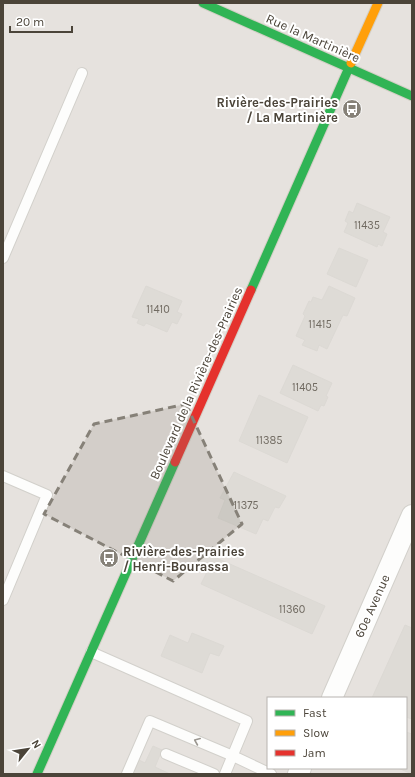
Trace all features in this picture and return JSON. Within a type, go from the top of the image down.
[{"type":"street","name":"Rue la Martinière","points":[[203,3],[412,96]]},
{"type":"street","name":"Boulevard de la Rivière-des-Prairies","points":[[37,774],[378,3]]},
{"type":"street","name":"60e Avenue","points":[[332,697],[412,515]]},
{"type":"street","points":[[55,759],[56,730]]},
{"type":"lane","points":[[3,258],[82,73]]},
{"type":"lane","points":[[3,476],[47,495],[3,600]]},
{"type":"lane","points":[[91,652],[247,720],[225,774]]},
{"type":"lane","points":[[127,774],[150,721],[233,756],[271,774]]},
{"type":"lane","points":[[166,754],[214,774]]},
{"type":"highlighted area","points":[[186,404],[242,524],[173,581],[44,514],[94,424]]},
{"type":"shaded area","points":[[3,3],[412,3],[412,774],[3,774]]},
{"type":"building","points":[[357,203],[390,217],[383,232],[387,234],[382,246],[378,244],[377,247],[344,232],[348,223],[345,221],[349,211],[353,213]]},
{"type":"building","points":[[339,248],[368,260],[356,287],[327,274]]},
{"type":"building","points":[[146,286],[182,301],[177,312],[182,314],[177,324],[172,322],[167,332],[146,323],[144,326],[137,323],[139,319],[132,317]]},
{"type":"building","points":[[329,286],[355,298],[347,316],[343,315],[327,349],[319,345],[317,351],[302,345],[305,340],[296,336],[305,316],[303,314],[309,301],[311,302],[313,297],[322,300]]},
{"type":"building","points":[[293,365],[332,383],[326,396],[328,397],[324,406],[321,405],[318,411],[280,393]]},
{"type":"building","points":[[259,395],[308,417],[287,463],[239,441]]},
{"type":"building","points":[[234,472],[286,496],[279,508],[275,507],[268,521],[263,519],[256,534],[218,518],[225,500],[220,498]]},
{"type":"building","points":[[202,550],[214,555],[214,557],[325,606],[312,634],[201,584],[207,572],[194,567]]},
{"type":"building","points":[[405,625],[412,628],[412,719],[407,717],[407,697],[372,697]]},
{"type":"building","points":[[192,633],[224,646],[219,656],[210,653],[202,673],[161,656],[170,635],[188,643]]},
{"type":"building","points":[[407,732],[412,734],[412,774],[400,769],[407,769]]},
{"type":"building","points":[[153,746],[162,750],[155,767],[170,774],[133,774],[139,760],[145,763]]},
{"type":"traffic: fast","points":[[203,3],[412,96]]},
{"type":"traffic: fast","points":[[251,290],[351,63]]},
{"type":"traffic: fast","points":[[37,774],[175,462]]},
{"type":"traffic: slow","points":[[351,63],[378,3]]},
{"type":"traffic: jam","points":[[175,462],[251,290]]},
{"type":"place","name":"Rivière-des-Prairies / La Martinière","points":[[352,109]]},
{"type":"place","name":"Rivière-des-Prairies / Henri-Bourassa","points":[[109,558]]}]
